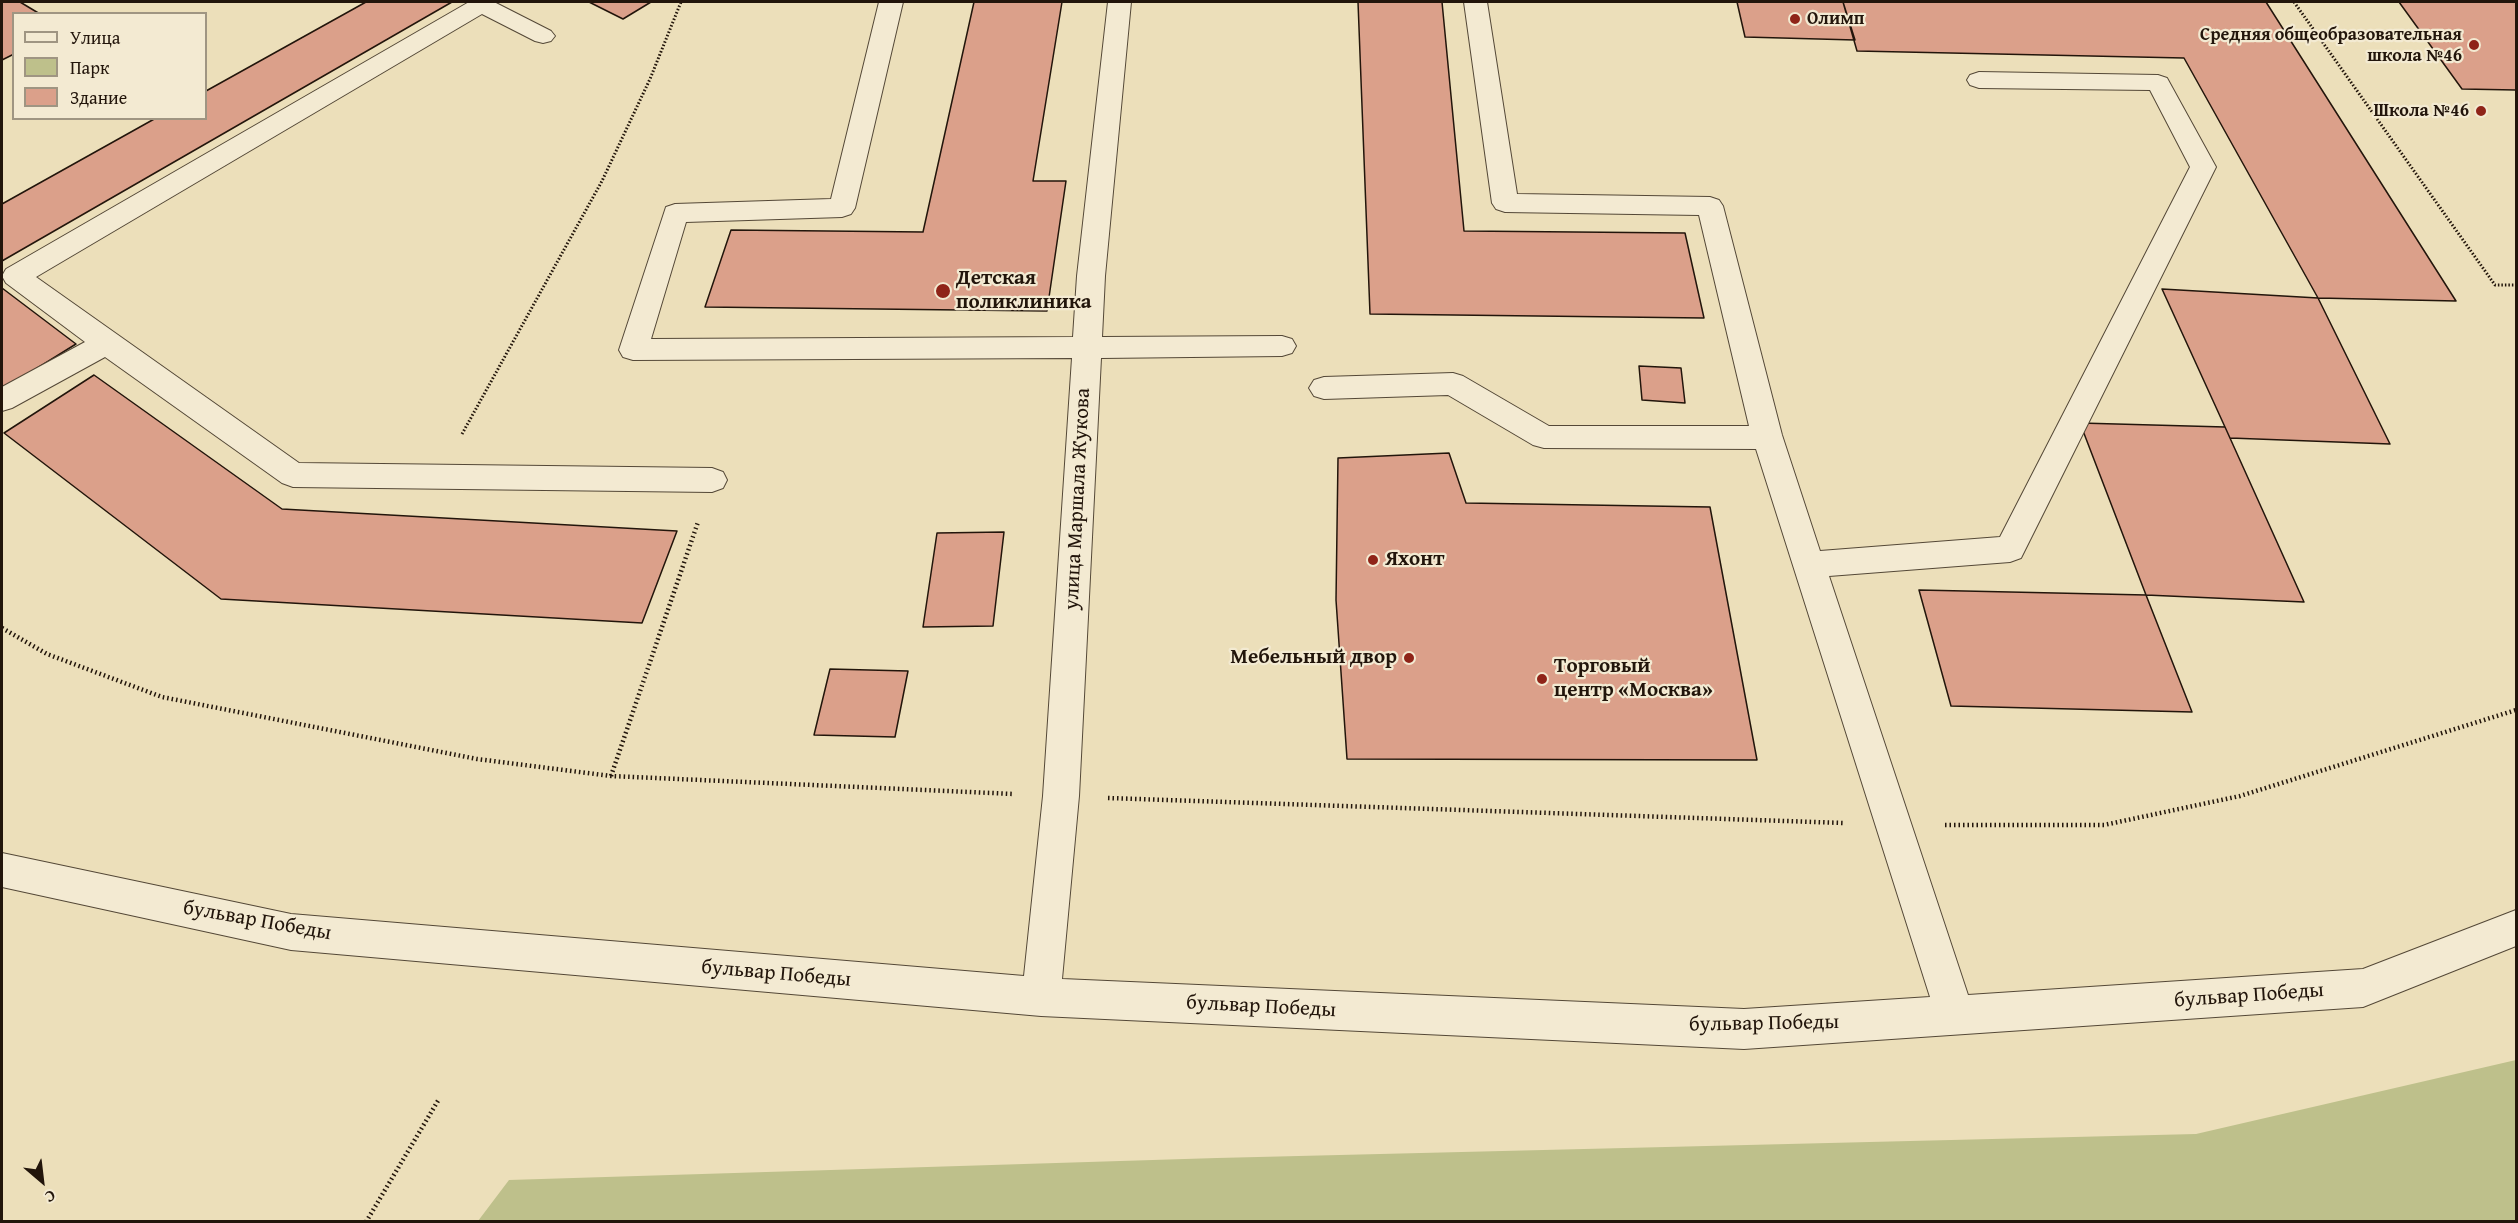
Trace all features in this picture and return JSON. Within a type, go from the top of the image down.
[{"type":"street","points":[[891,2],[842,208],[675,213],[633,350],[1282,346]]},
{"type":"street","name":"улица Маршала Жукова","points":[[1041,997],[1061,796],[1091,276],[1120,2]]},
{"type":"street","points":[[1475,2],[1505,203],[1710,206],[1768,438],[1954,1015]]},
{"type":"street","points":[[543,36],[481,4],[16,276],[106,343],[293,475],[712,480]]},
{"type":"street","points":[[1808,565],[2010,549],[2203,166],[2158,83],[1978,80]]},
{"type":"street","points":[[2,400],[106,343]]},
{"type":"street","points":[[1324,388],[1453,384],[1544,437],[1768,438]]},
{"type":"street","name":"бульвар Победы","points":[[2,870],[291,932],[1041,997],[1744,1029],[2363,988],[2517,928]]},
{"type":"path","points":[[439,477],[602,181],[650,79],[681,2]]},
{"type":"path","points":[[2294,2],[2495,285],[2517,285]]},
{"type":"path","points":[[611,776],[712,480]]},
{"type":"path","points":[[2,628],[47,654],[162,697],[477,759],[611,776],[1061,796],[1893,825],[2104,825],[2240,796],[2517,710]]},
{"type":"path","points":[[366,1221],[439,1099]]},
{"type":"green space","points":[[2516,1060],[2516,1221],[478,1221],[509,1180],[1217,1158],[2196,1134]]},
{"type":"building","points":[[2,2],[20,2],[37,12],[12,12],[12,55],[2,60]]},
{"type":"building","points":[[366,2],[452,2],[2,261],[2,204],[152,120],[207,120],[207,90]]},
{"type":"building","points":[[589,2],[651,2],[623,19]]},
{"type":"building","points":[[974,2],[1062,2],[1033,181],[1066,181],[1047,311],[705,307],[731,230],[923,232]]},
{"type":"building","points":[[1358,2],[1442,2],[1464,231],[1685,233],[1704,318],[1370,314]]},
{"type":"building","name":"Олимп","points":[[1737,2],[1843,2],[1855,40],[1745,37]]},
{"type":"building","points":[[1843,2],[2266,2],[2456,301],[2318,298],[2184,58],[1857,51]]},
{"type":"building","name":"Средняя общеобразовательная школа №46","points":[[2399,2],[2516,2],[2516,90],[2462,89]]},
{"type":"building","points":[[2,288],[76,344],[2,390]]},
{"type":"building","points":[[2162,289],[2318,298],[2390,444],[2230,438]]},
{"type":"building","points":[[1639,366],[1681,368],[1685,403],[1642,400]]},
{"type":"building","points":[[94,375],[282,509],[677,531],[642,623],[221,599],[4,433]]},
{"type":"building","points":[[2080,423],[2225,427],[2304,602],[2146,595]]},
{"type":"building","name":"Торговый центр «Москва»","points":[[1449,453],[1466,503],[1710,507],[1757,760],[1347,759],[1336,600],[1338,458]]},
{"type":"building","points":[[1004,532],[993,626],[923,627],[937,533]]},
{"type":"building","points":[[1919,590],[2146,595],[2192,712],[1951,706]]},
{"type":"building","points":[[830,669],[908,671],[895,737],[814,735]]},
{"type":"place","name":"Олимп","points":[[1795,19]]},
{"type":"place","name":"Средняя общеобразовательная школа №46","points":[[2474,45]]},
{"type":"place","name":"Школа №46","points":[[2481,111]]},
{"type":"place","name":"Детская поликлиника","points":[[943,291]]},
{"type":"place","name":"Яхонт","points":[[1373,560]]},
{"type":"place","name":"Мебельный двор","points":[[1409,658]]},
{"type":"place","name":"Торговый центр «Москва»","points":[[1542,679]]}]
